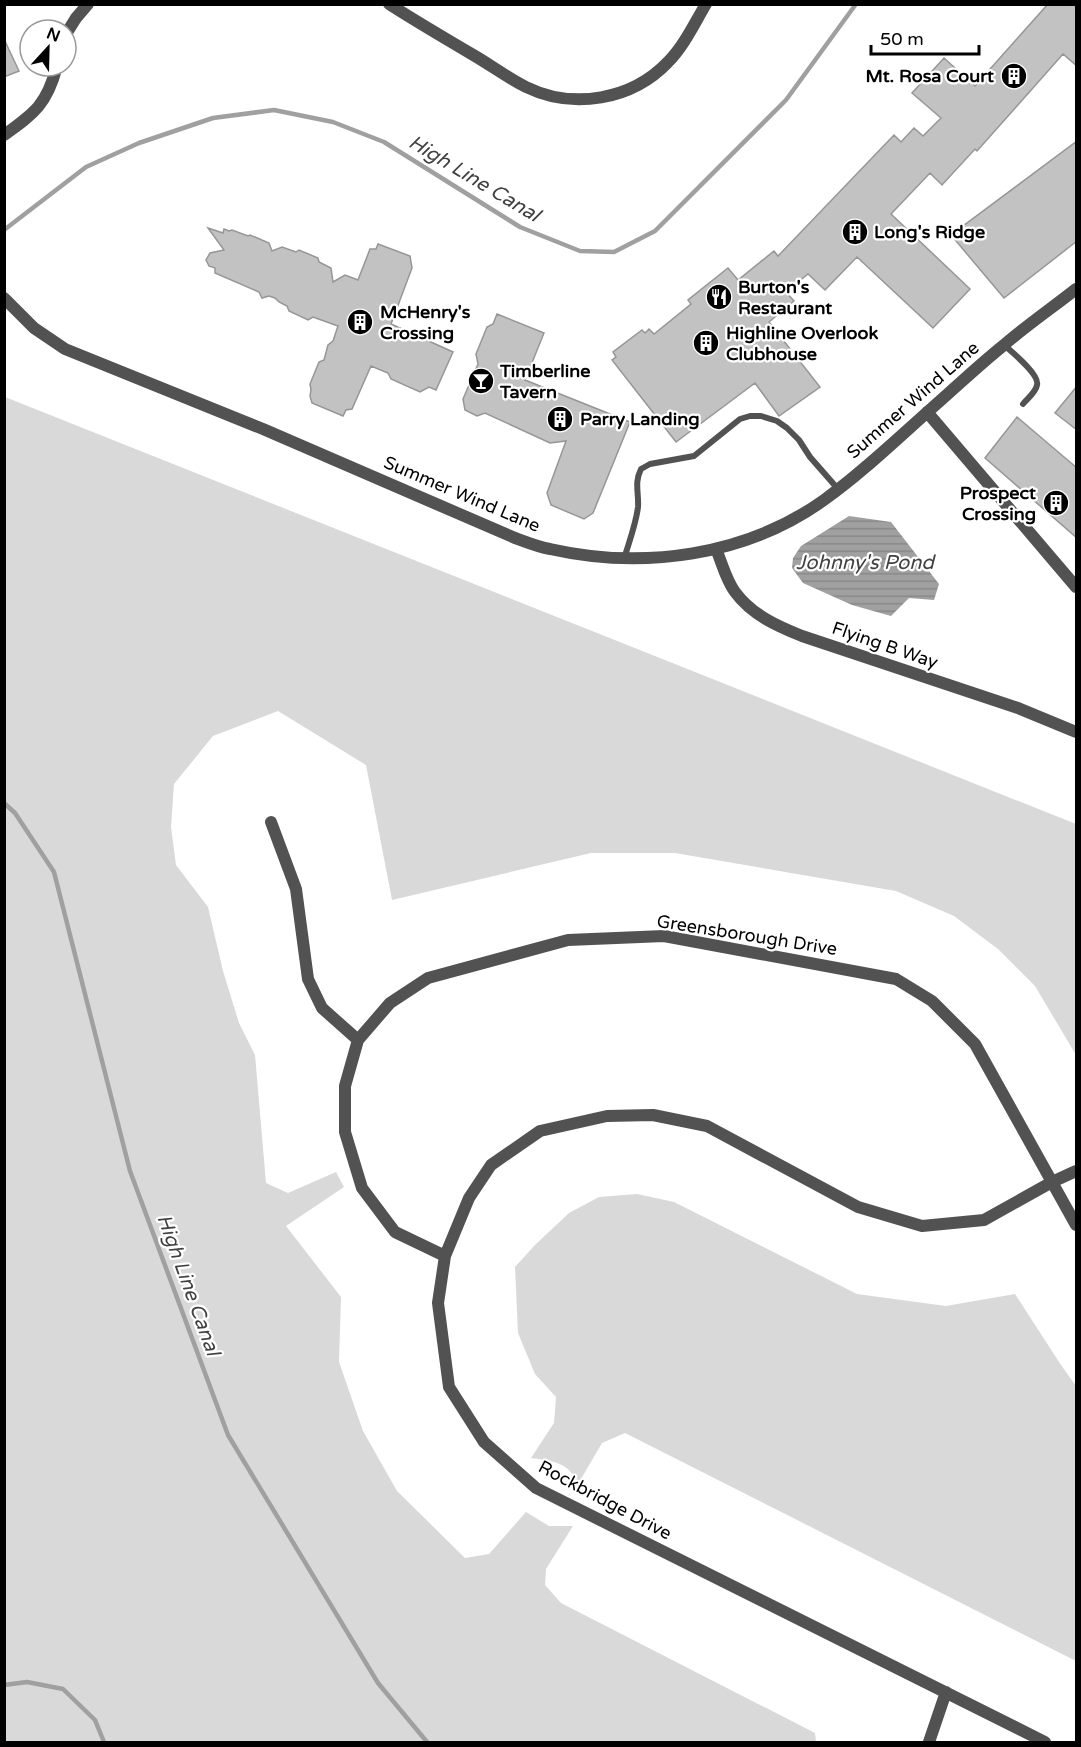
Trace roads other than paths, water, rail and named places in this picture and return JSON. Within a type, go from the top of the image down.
[{"type":"street","points":[[76,18],[88,4]]},
{"type":"street","points":[[389,4],[525,86],[564,99],[611,96],[651,77],[669,61],[706,4]]},
{"type":"street","points":[[4,135],[32,115],[47,94],[53,78]]},
{"type":"street","name":"Summer Wind Lane","points":[[4,298],[34,328],[65,349],[273,434],[515,538],[548,549],[583,555],[657,558],[716,549],[761,534],[796,518],[838,489],[1004,345],[1077,290]]},
{"type":"street","points":[[927,412],[1077,587]]},
{"type":"street","name":"Flying B Way","points":[[716,549],[735,592],[755,612],[776,626],[1018,708],[1077,732]]},
{"type":"street","points":[[271,822],[296,889],[308,979],[322,1008],[358,1040]]},
{"type":"street","name":"Greensborough Drive","points":[[445,1256],[395,1232],[362,1188],[345,1132],[345,1086],[358,1040],[390,1003],[428,978],[568,940],[664,936],[896,980],[932,1001],[975,1044],[1077,1225]]},
{"type":"street","name":"Rockbridge Drive","points":[[1045,1743],[536,1488],[484,1442],[449,1387],[438,1303],[445,1256],[469,1198],[491,1165],[540,1131],[607,1116],[652,1115],[707,1126],[858,1207],[922,1226],[984,1220],[1052,1182],[1077,1171]]},
{"type":"street","points":[[929,1743],[946,1692]]},
{"type":"lane","points":[[1004,345],[1034,373],[1037,379],[1038,385],[1023,404]]},
{"type":"lane","points":[[624,558],[636,519],[638,504],[636,485],[641,469],[650,464],[694,456],[740,419],[761,416],[777,421],[799,440],[810,458],[838,489]]},
{"type":"water","name":"Johnny's Pond","points":[[849,516],[891,522],[939,584],[934,600],[909,598],[891,616],[852,605],[803,583],[792,568],[793,558],[801,546]]},
{"type":"waterway","name":"High Line Canal","points":[[4,230],[86,167],[139,143],[213,118],[274,110],[333,122],[384,142],[520,227],[580,251],[614,252],[655,231],[786,100],[856,4]]},
{"type":"waterway","name":"High Line Canal","points":[[4,803],[15,813],[54,872],[130,1171],[228,1435],[378,1683],[427,1742]]},
{"type":"waterway","points":[[4,1685],[27,1682],[63,1689],[95,1720],[104,1742]]},
{"type":"place","name":"Mt. Rosa Court","points":[[1014,76]]},
{"type":"place","name":"Long's Ridge","points":[[855,232]]},
{"type":"place","name":"Burton's Restaurant","points":[[719,297]]},
{"type":"place","name":"McHenry's Crossing","points":[[360,322]]},
{"type":"place","name":"Highline Overlook Clubhouse","points":[[706,343]]},
{"type":"place","name":"Timberline Tavern","points":[[481,381]]},
{"type":"place","name":"Parry Landing","points":[[560,419]]},
{"type":"place","name":"Prospect Crossing","points":[[1056,503]]}]
